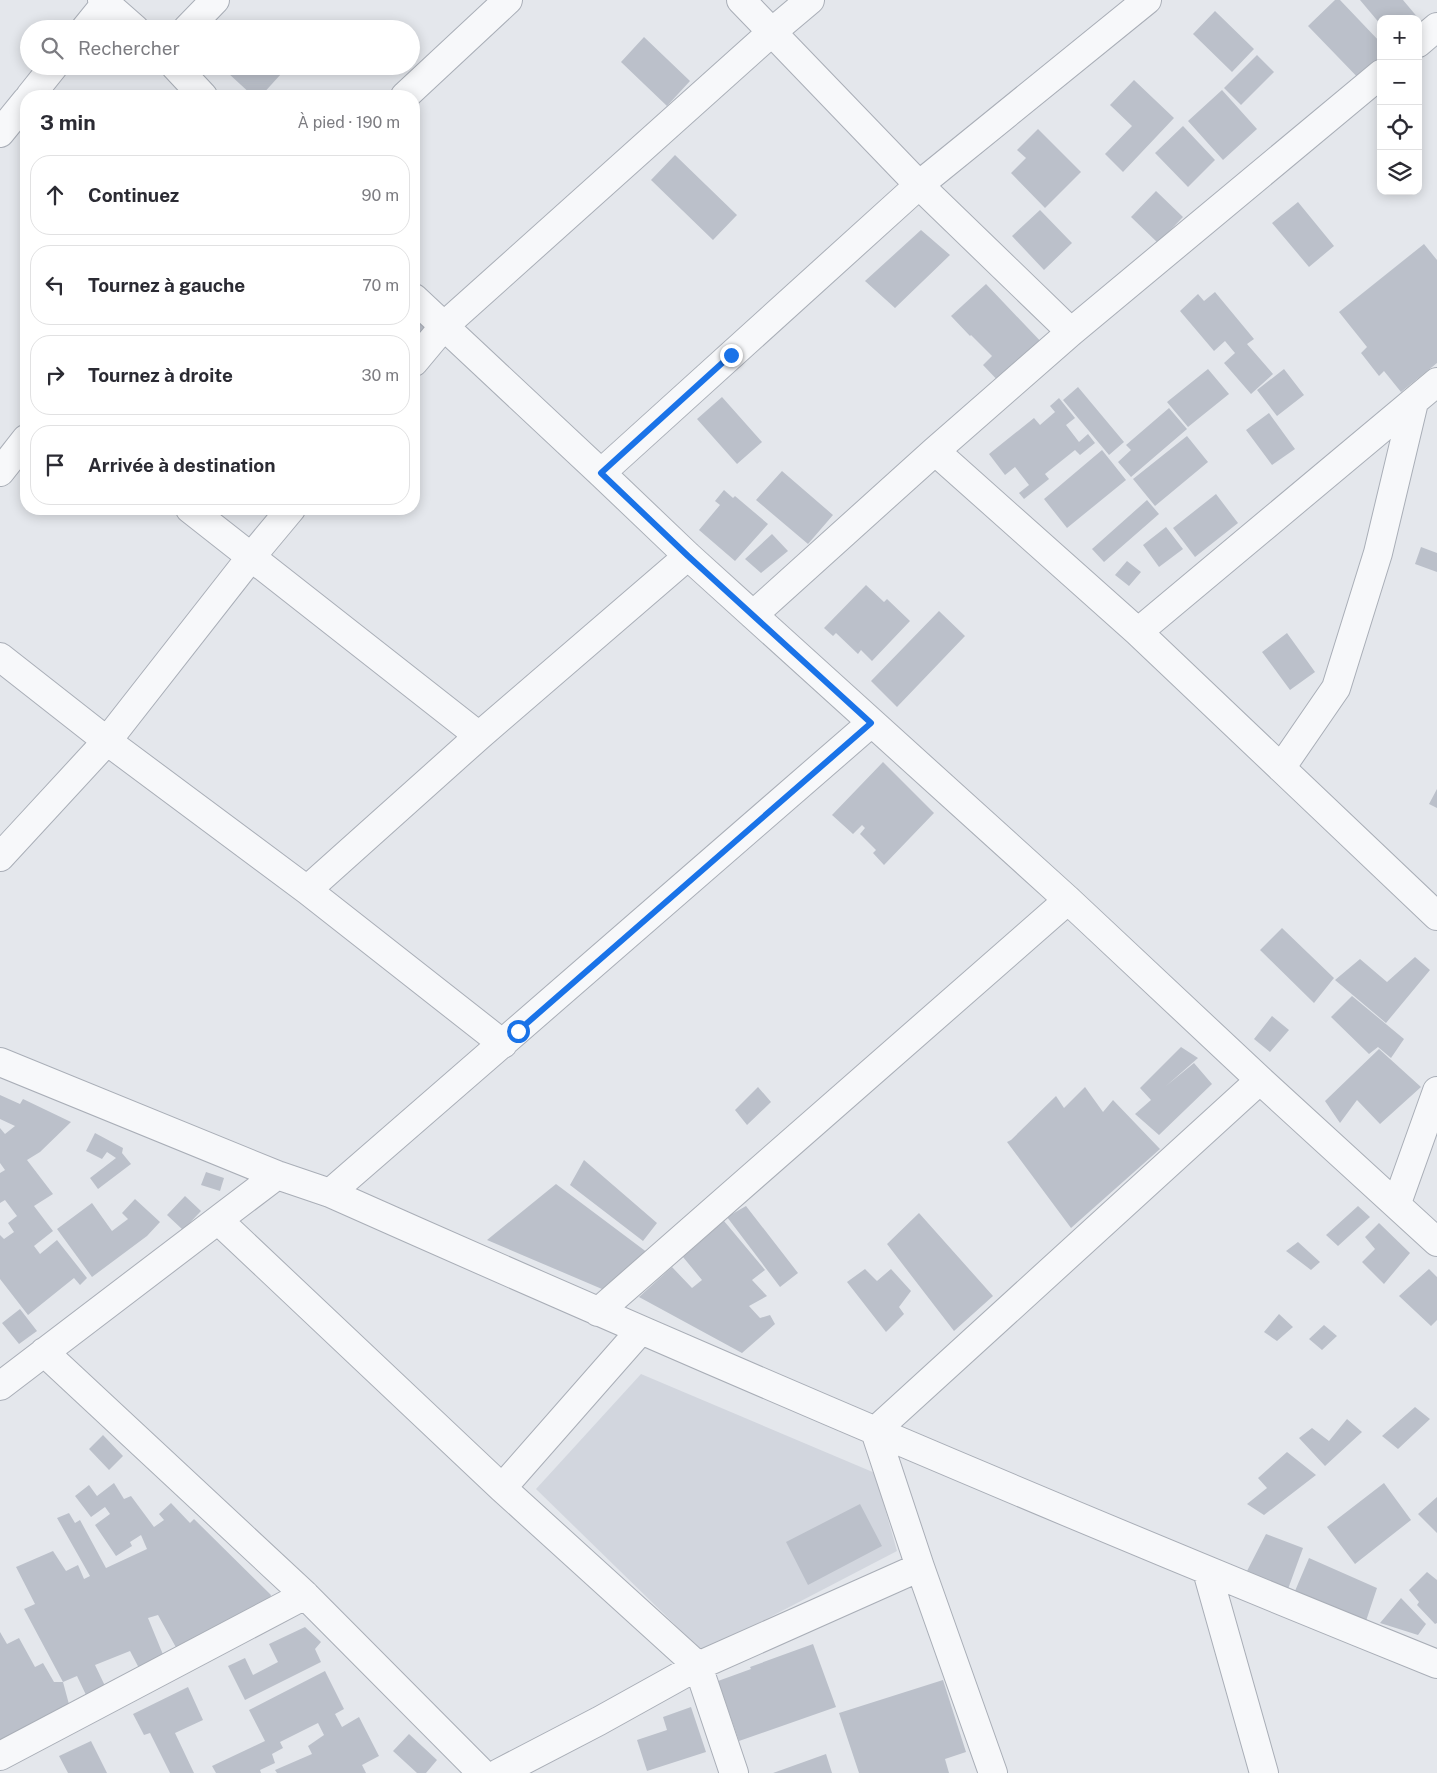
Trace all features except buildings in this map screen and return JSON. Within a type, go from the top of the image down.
[{"type":"street","points":[[195,20],[215,0]]},
{"type":"street","points":[[410,90],[508,0]]},
{"type":"street","points":[[741,0],[919,184],[1071,332]]},
{"type":"street","points":[[420,355],[444,326],[810,0]]},
{"type":"street","points":[[601,473],[919,184],[1147,0]]},
{"type":"street","points":[[91,20],[104,2],[124,20]]},
{"type":"street","points":[[1422,40],[1437,27]]},
{"type":"street","points":[[35,90],[47,75]]},
{"type":"street","points":[[183,75],[197,90]]},
{"type":"street","points":[[753,615],[935,451],[1071,332],[1377,77]]},
{"type":"street","points":[[0,133],[20,108]]},
{"type":"street","points":[[420,304],[688,556],[1068,900],[1260,1080],[1437,1242]]},
{"type":"street","points":[[1138,632],[1437,382]]},
{"type":"street","points":[[1281,768],[1336,688],[1378,553],[1414,402]]},
{"type":"street","points":[[0,472],[20,447]]},
{"type":"street","points":[[935,451],[1138,632],[1437,916]]},
{"type":"street","points":[[197,515],[479,736]]},
{"type":"street","points":[[0,857],[108,741],[286,515]]},
{"type":"street","points":[[308,890],[479,736],[688,556]]},
{"type":"street","points":[[0,658],[308,890],[503,1044]]},
{"type":"street","points":[[330,1193],[871,723]]},
{"type":"street","points":[[598,1312],[1068,900]]},
{"type":"street","points":[[0,1062],[277,1175],[330,1193],[640,1331],[874,1431],[1207,1571],[1437,1664]]},
{"type":"street","points":[[874,1431],[1260,1080]]},
{"type":"street","points":[[1397,1204],[1437,1091]]},
{"type":"street","points":[[0,1386],[277,1175]]},
{"type":"street","points":[[218,1220],[502,1488],[698,1666],[734,1773]]},
{"type":"street","points":[[502,1488],[640,1331]]},
{"type":"street","points":[[44,1352],[305,1595],[482,1773]]},
{"type":"street","points":[[874,1431],[993,1773]]},
{"type":"street","points":[[499,1773],[599,1721],[698,1666],[920,1567]]},
{"type":"street","points":[[1207,1571],[1264,1773]]},
{"type":"street","points":[[0,1756],[305,1595]]},
{"type":"shaded area","points":[[641,1374],[875,1473],[897,1551],[703,1652],[536,1489]]},
{"type":"route","points":[[518,1031],[871,723],[688,556],[601,473],[731,355]]}]
